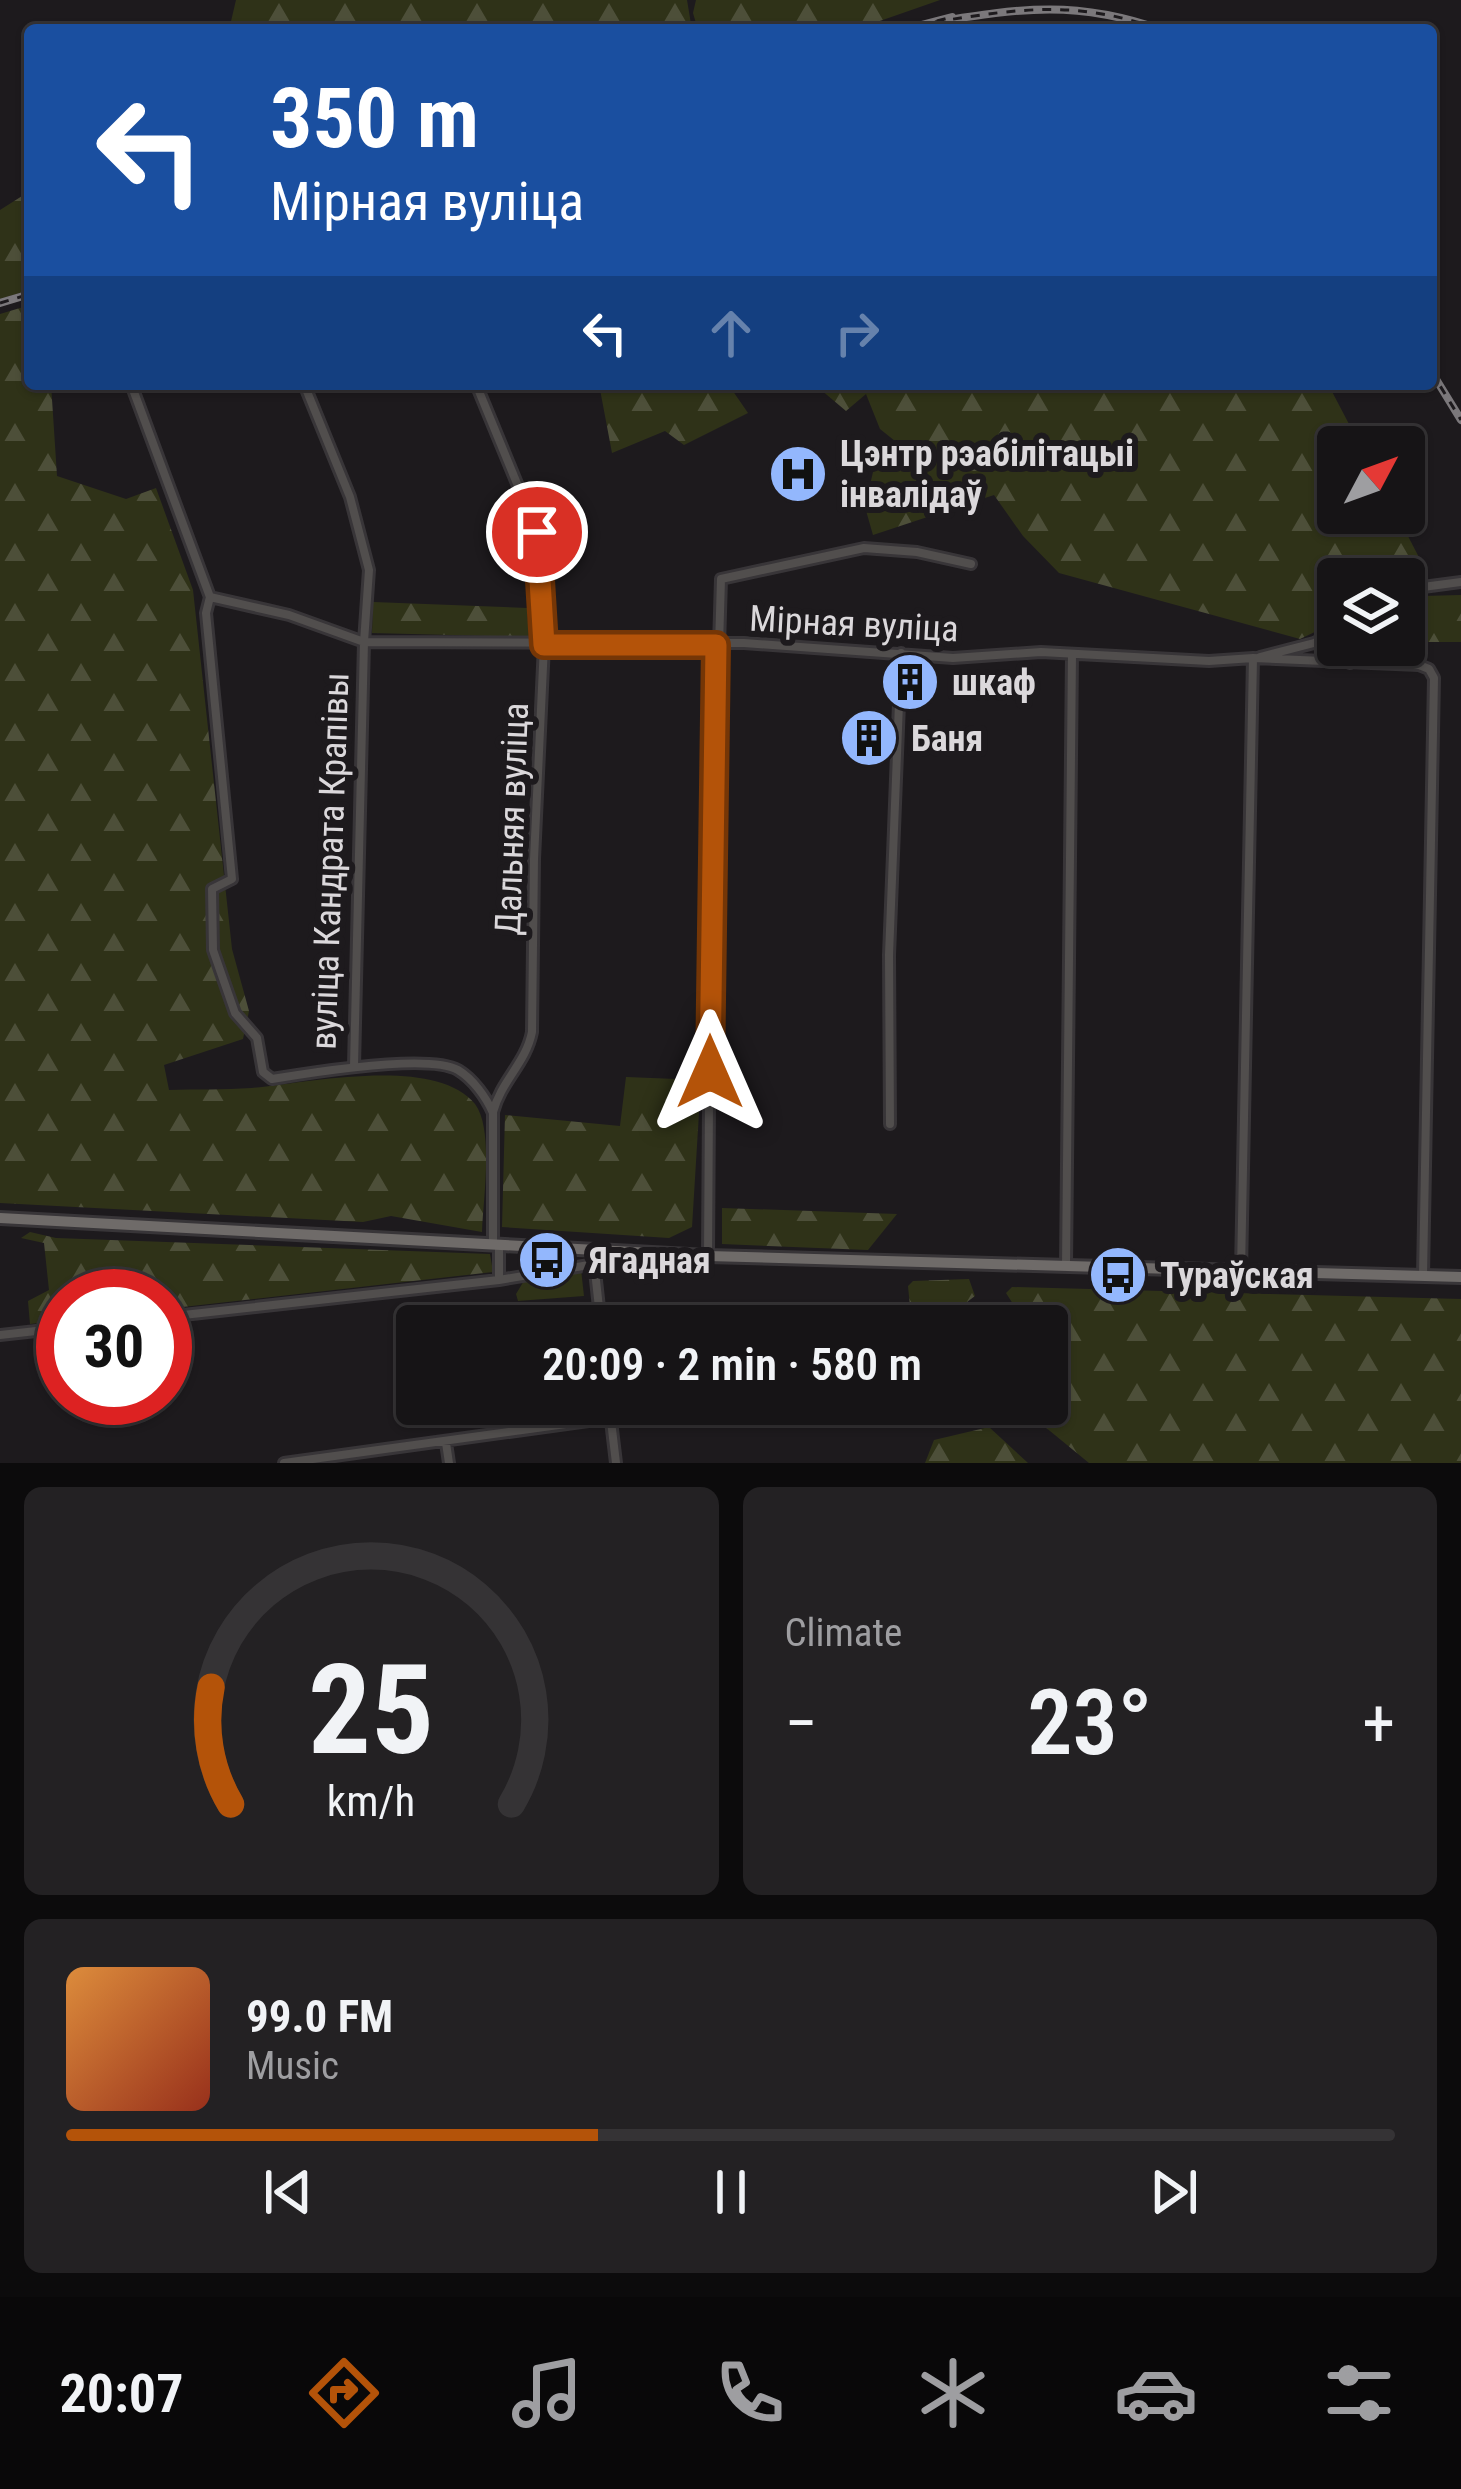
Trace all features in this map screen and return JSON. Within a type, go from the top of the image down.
[{"type":"main road","points":[[0,1218],[496,1246],[594,1257],[708,1256],[1461,1277]]},
{"type":"street","points":[[133,390],[210,597]]},
{"type":"street","name":"вуліца Кандрата Крапівы","points":[[210,597],[206,613],[232,879],[212,889],[213,950],[236,1013],[257,1037],[267,1077],[354,1066],[369,570],[362,537],[306,390]]},
{"type":"street","name":"Дальняя вуліца","points":[[478,390],[537,532],[544,645],[532,1032],[526,1057],[500,1093],[493,1113]]},
{"type":"street","points":[[708,1256],[716,645],[721,579],[864,548],[917,552],[971,564]]},
{"type":"street","points":[[1425,586],[1461,582]]},
{"type":"street","name":"Мірная вуліца","points":[[210,597],[289,615],[364,642],[716,645],[953,658],[1026,652],[1317,661]]},
{"type":"street","points":[[1241,1273],[1253,658],[1317,642]]},
{"type":"street","points":[[890,1124],[889,955],[901,652]]},
{"type":"street","points":[[1066,1267],[1072,654]]},
{"type":"street","name":"Мірная вуліца","points":[[1423,666],[1434,678],[1423,1276]]},
{"type":"street","points":[[354,1066],[446,1066],[458,1070],[487,1098],[493,1113],[499,1280]]},
{"type":"street","points":[[192,1314],[499,1280],[594,1257],[599,1305]]},
{"type":"street","points":[[0,1335],[36,1331]]},
{"type":"street","points":[[284,1463],[564,1425]]},
{"type":"street","points":[[611,1425],[616,1463]]},
{"type":"street","points":[[446,1443],[449,1463]]},
{"type":"green space","points":[[236,0],[687,0],[691,24],[230,24]]},
{"type":"green space","points":[[696,0],[940,0],[871,24],[696,24]]},
{"type":"green space","points":[[24,195],[24,292],[0,299],[0,210]]},
{"type":"green space","points":[[24,307],[24,390],[51,390],[57,476],[126,499],[156,488],[193,590],[232,949],[249,1011],[243,1039],[164,1065],[169,1090],[252,1088],[370,1076],[431,1080],[456,1089],[475,1104],[484,1130],[482,1232],[391,1216],[363,1222],[0,1203],[0,314]]},
{"type":"green space","points":[[600,390],[732,390],[748,413],[684,445],[665,431],[612,453]]},
{"type":"green space","points":[[821,390],[1331,390],[1350,426],[1317,426],[1317,534],[1407,534],[1419,558],[1317,558],[1317,631],[1300,639],[1059,573],[1023,536],[994,495],[873,535],[865,507],[873,472],[910,453],[880,429],[866,394],[846,411]]},
{"type":"green space","points":[[1461,595],[1461,642],[1425,642],[1425,596]]},
{"type":"green space","points":[[373,602],[527,608],[529,637],[372,633]]},
{"type":"green space","points":[[626,1077],[701,1080],[692,1227],[669,1238],[502,1227],[505,1115],[620,1126]]},
{"type":"green space","points":[[722,1208],[897,1214],[868,1250],[722,1244]]},
{"type":"green space","points":[[30,1232],[56,1238],[490,1254],[493,1272],[192,1306],[192,1269],[47,1269],[44,1243],[21,1238]]},
{"type":"green space","points":[[581,1269],[584,1296],[518,1301],[516,1294],[525,1279]]},
{"type":"green space","points":[[969,1279],[975,1296],[963,1305],[910,1305],[908,1286],[913,1281]]},
{"type":"green space","points":[[1012,1287],[1461,1299],[1461,1463],[1089,1463],[1043,1425],[1068,1425],[1068,1305],[1014,1305],[1006,1293]]},
{"type":"green space","points":[[36,1297],[36,1323],[30,1324],[28,1301]]},
{"type":"green space","points":[[989,1427],[1028,1463],[925,1463],[934,1440]]},
{"type":"railway","points":[[935,22],[1050,10],[1103,14],[1144,24]]},
{"type":"railway","points":[[925,24],[952,17]]},
{"type":"railway","points":[[0,303],[24,296]]},
{"type":"railway","points":[[1437,381],[1461,420]]},
{"type":"place","name":"Цэнтр рэабілітацыі інвалідаў","points":[[798,474]]},
{"type":"place","name":"шкаф","points":[[910,682]]},
{"type":"place","name":"Баня","points":[[869,738]]},
{"type":"place","name":"Ягадная","points":[[547,1260]]},
{"type":"place","name":"Тураўская","points":[[1118,1275]]},
{"type":"route","points":[[537,532],[544,645],[716,645],[710,1072]]}]
